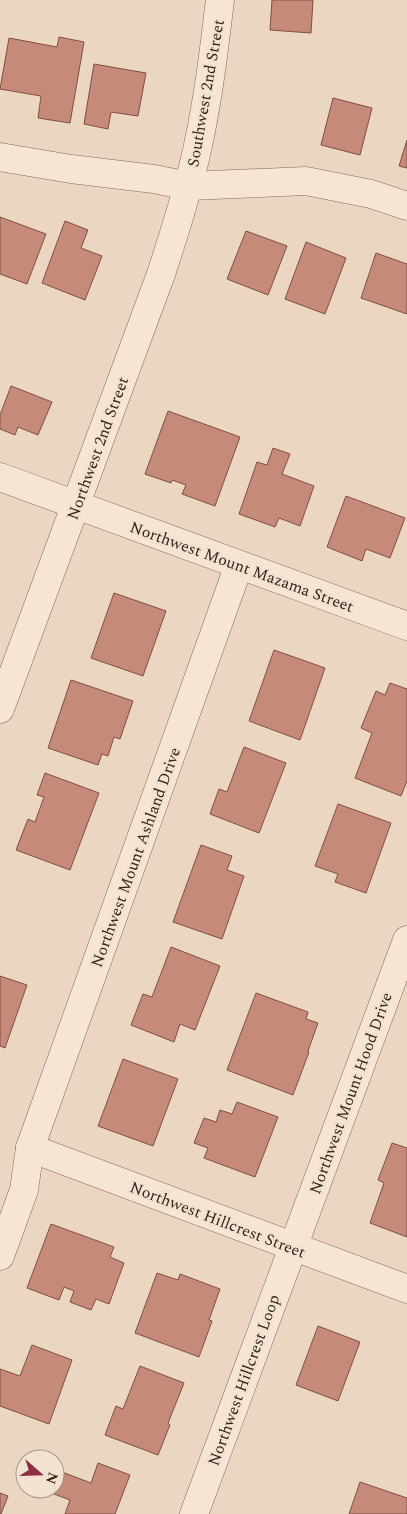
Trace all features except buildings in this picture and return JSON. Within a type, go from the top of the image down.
[{"type":"street","name":"Southwest 2nd Street","points":[[188,186],[197,151],[220,0]]},
{"type":"street","points":[[0,157],[71,170],[188,186],[306,181],[371,194],[407,206]]},
{"type":"street","name":"Northwest 2nd Street","points":[[0,709],[161,274],[188,186]]},
{"type":"street","name":"Northwest Mount Mazama Street","points":[[0,477],[407,626]]},
{"type":"street","name":"Northwest Mount Ashland Drive","points":[[0,1256],[24,1190],[30,1148],[239,565]]},
{"type":"street","name":"Northwest Mount Hood Drive","points":[[293,1247],[407,940]]},
{"type":"street","name":"Northwest Hillcrest Street","points":[[30,1148],[407,1289]]},
{"type":"street","name":"Northwest Hillcrest Loop","points":[[194,1514],[293,1247]]}]
